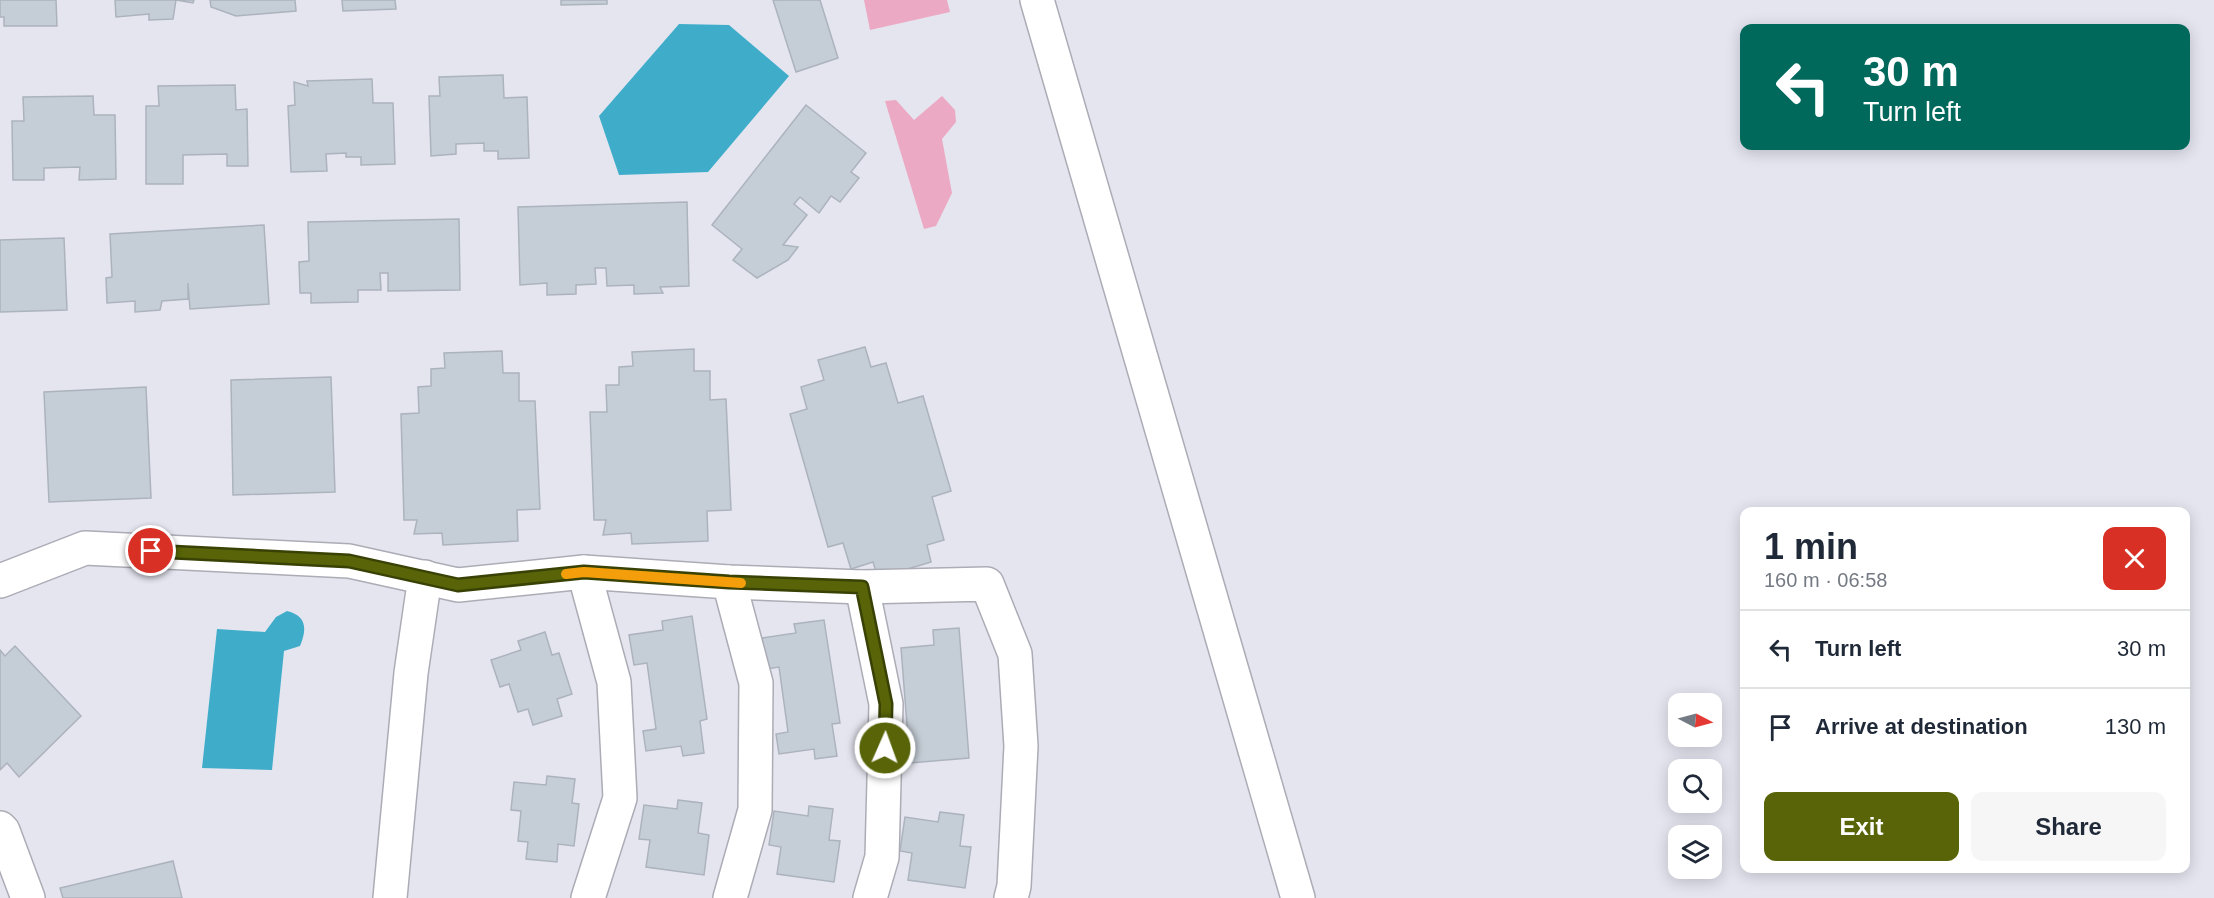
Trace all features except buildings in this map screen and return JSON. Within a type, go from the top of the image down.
[{"type":"street","points":[[1037,0],[1298,898]]},
{"type":"street","points":[[0,580],[84,548],[349,561],[458,585],[584,572],[729,582],[862,587],[987,584],[1015,654],[1021,746],[1014,886],[1011,898]]},
{"type":"street","points":[[584,572],[614,682],[620,798],[588,898]]},
{"type":"street","points":[[390,898],[411,673],[425,577]]},
{"type":"street","points":[[729,582],[756,683],[756,810],[730,898]]},
{"type":"street","points":[[862,587],[886,704],[882,857],[870,898]]},
{"type":"street","points":[[0,828],[28,898]]},
{"type":"shaded area","points":[[864,0],[947,0],[950,12],[870,30]]},
{"type":"shaded area","points":[[942,96],[955,110],[956,122],[942,139],[952,193],[936,226],[924,229],[885,101],[896,100],[914,120]]},
{"type":"water","points":[[679,24],[729,25],[789,76],[708,172],[619,175],[599,116]]},
{"type":"water","points":[[287,611],[294,613],[302,620],[304,634],[300,646],[284,651],[272,770],[202,768],[217,629],[265,632],[276,617]]},
{"type":"slow traffic","points":[[566,574],[584,572],[741,583]]},
{"type":"route","points":[[151,551],[349,561],[458,585],[584,572],[729,582],[862,587],[886,704],[885,748]]}]
